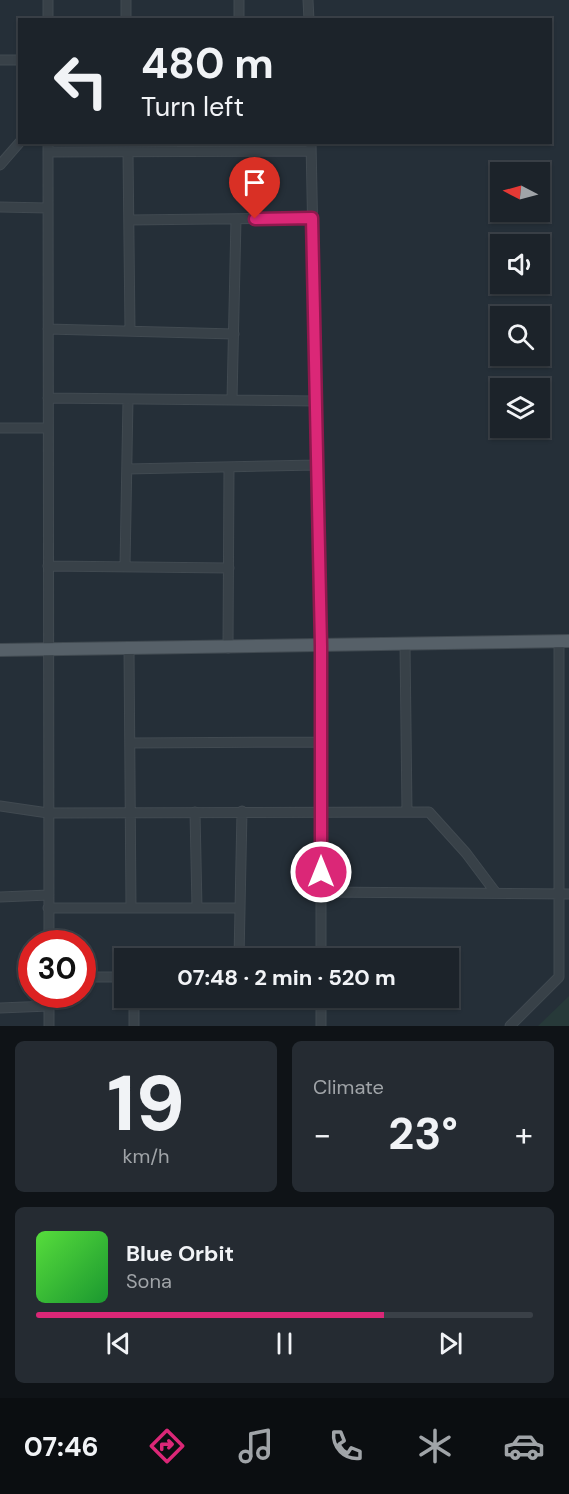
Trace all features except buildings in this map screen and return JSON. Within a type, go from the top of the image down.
[{"type":"main road","points":[[0,650],[564,641]]},
{"type":"street","points":[[48,0],[48,18]]},
{"type":"street","points":[[126,0],[126,18]]},
{"type":"street","points":[[239,0],[239,18]]},
{"type":"street","points":[[308,0],[309,18]]},
{"type":"street","points":[[0,60],[18,60]]},
{"type":"street","points":[[0,165],[18,144]]},
{"type":"street","points":[[48,930],[48,147],[128,152],[237,147],[311,147],[321,646],[321,948]]},
{"type":"street","points":[[128,152],[130,330]]},
{"type":"street","points":[[0,207],[48,208]]},
{"type":"street","points":[[129,220],[312,218]]},
{"type":"street","points":[[232,400],[236,219]]},
{"type":"street","points":[[48,329],[234,334]]},
{"type":"street","points":[[48,398],[316,401]]},
{"type":"street","points":[[125,567],[128,399]]},
{"type":"street","points":[[0,428],[48,428]]},
{"type":"street","points":[[127,469],[317,465]]},
{"type":"street","points":[[228,648],[229,467]]},
{"type":"street","points":[[48,566],[229,568]]},
{"type":"street","points":[[510,1026],[559,978],[564,894],[564,641]]},
{"type":"street","points":[[405,645],[407,812]]},
{"type":"street","points":[[129,648],[131,908]]},
{"type":"street","points":[[130,743],[321,742]]},
{"type":"street","points":[[0,806],[48,813],[429,812],[466,853],[496,893]]},
{"type":"street","points":[[195,812],[196,908]]},
{"type":"street","points":[[238,948],[242,812]]},
{"type":"street","points":[[321,892],[564,894]]},
{"type":"street","points":[[0,897],[49,895]]},
{"type":"street","points":[[48,908],[240,908]]},
{"type":"street","points":[[96,977],[114,977]]},
{"type":"street","points":[[0,1008],[18,1007]]},
{"type":"street","points":[[49,1008],[49,1026]]},
{"type":"street","points":[[134,1008],[134,1026]]},
{"type":"street","points":[[321,1008],[321,1026]]},
{"type":"shaded area","points":[[569,996],[569,1026],[538,1026]]},
{"type":"route","points":[[255,219],[312,218],[321,646],[321,872]]}]
